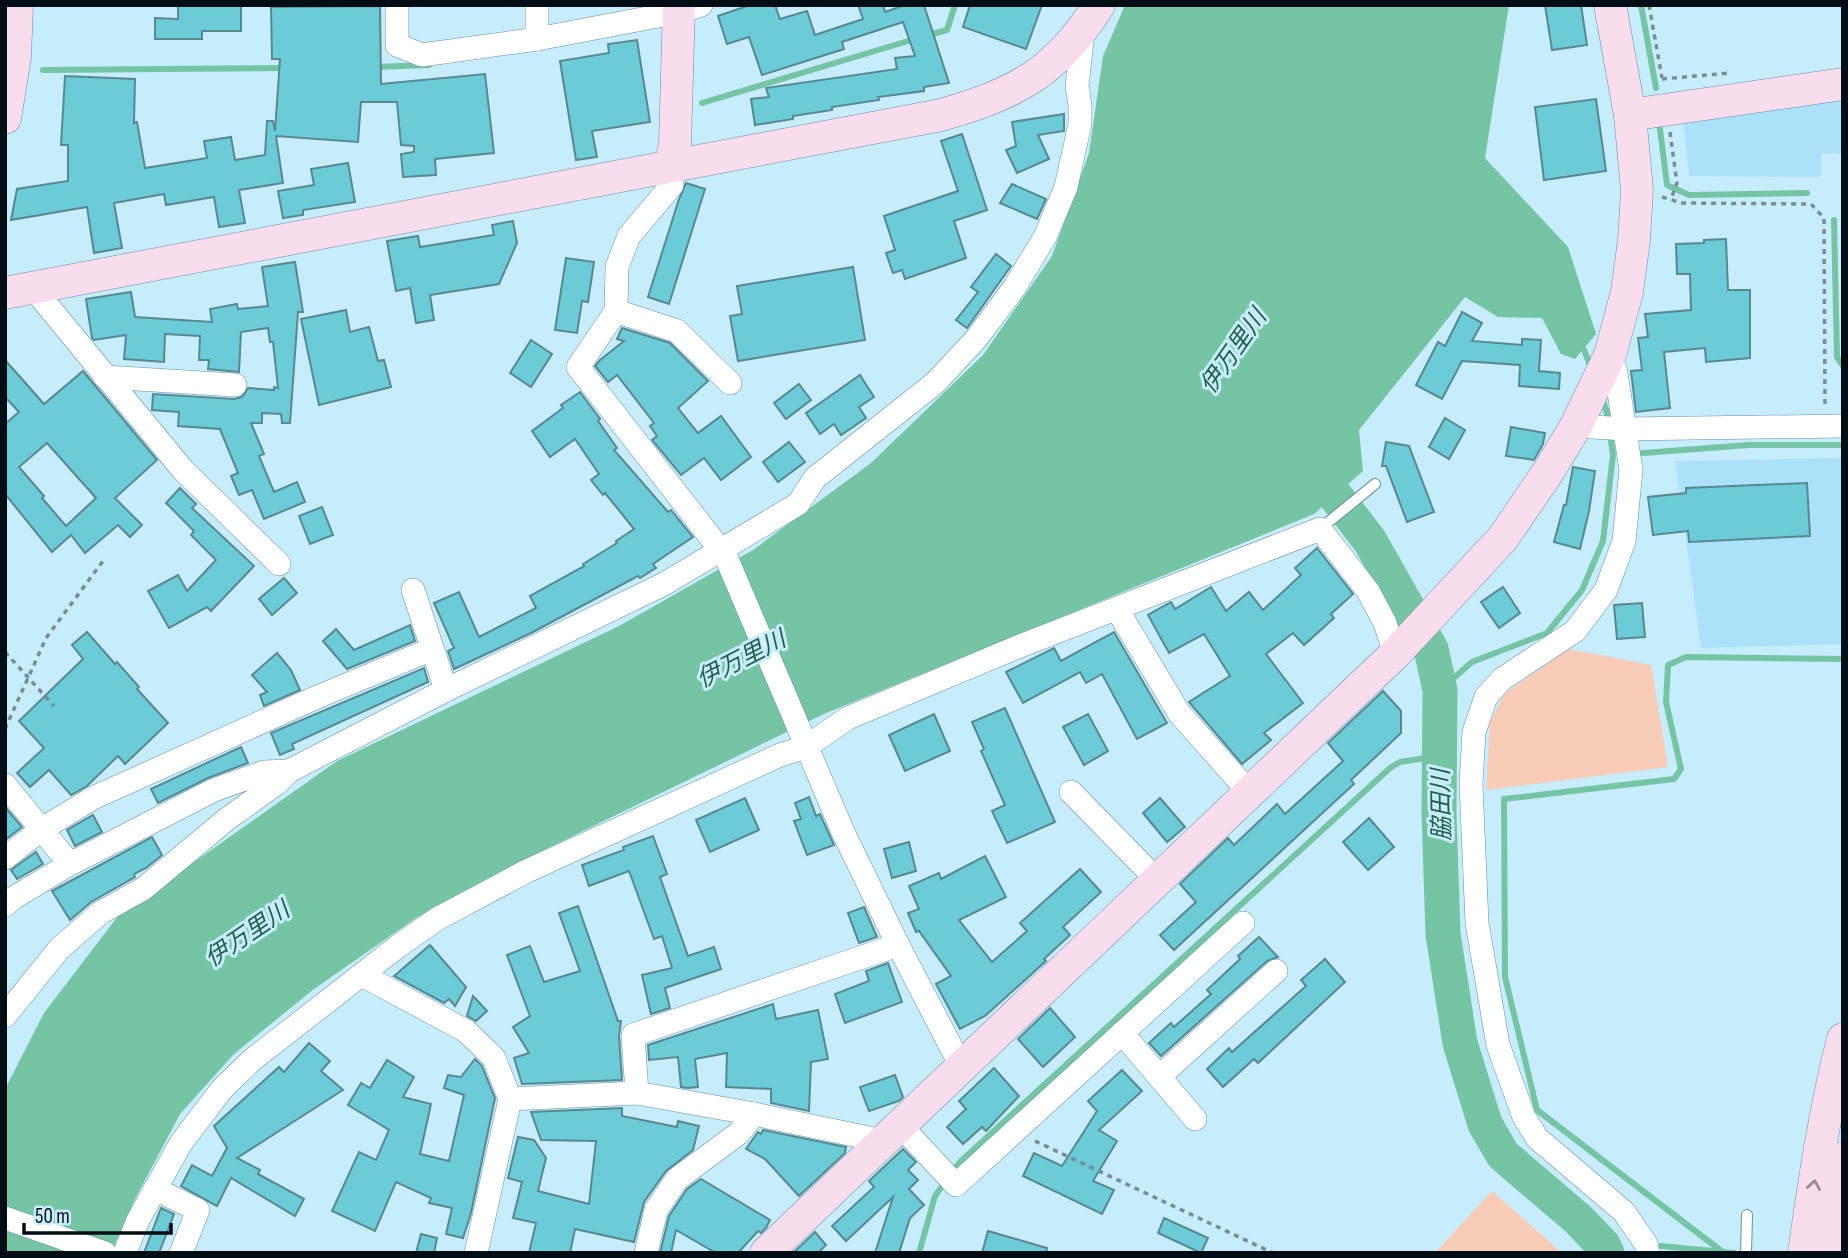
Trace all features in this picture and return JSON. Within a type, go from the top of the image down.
[{"type":"street","points":[[397,5],[397,45],[422,55],[537,39],[686,8],[671,164],[672,185],[629,236],[617,267],[616,311],[578,367],[723,553],[804,741],[898,944],[961,1066]]},
{"type":"street","points":[[537,5],[537,39]]},
{"type":"street","points":[[766,1253],[1395,654],[1503,538],[1576,426],[1610,355],[1626,292],[1634,240],[1637,190],[1630,116],[1610,5]]},
{"type":"street","points":[[5,118],[15,57],[13,11]]},
{"type":"street","points":[[19,290],[671,164],[941,115],[987,102],[1026,83],[1055,61],[1091,18]]},
{"type":"street","points":[[5,1016],[59,949],[100,914],[143,889],[289,771],[723,553],[798,504],[815,478],[935,383],[975,339],[1014,288],[1045,237],[1066,187],[1080,124],[1077,86],[1091,18]]},
{"type":"street","points":[[1630,116],[1843,84]]},
{"type":"street","points":[[19,290],[105,377],[184,470],[279,565]]},
{"type":"street","points":[[616,311],[677,331],[730,383]]},
{"type":"street","points":[[1610,355],[1616,373],[1631,470],[1624,541],[1606,590],[1575,631],[1502,679],[1486,696],[1475,732],[1471,784],[1477,923],[1498,1045],[1524,1117],[1537,1138],[1625,1212],[1646,1244],[1648,1253]]},
{"type":"street","points":[[105,377],[235,385]]},
{"type":"street","points":[[1576,426],[1626,429],[1837,426]]},
{"type":"street","points":[[125,1253],[155,1189],[181,1143],[222,1089],[288,1030],[397,947],[437,919],[527,871],[780,755],[849,718],[1015,648],[1320,529],[1368,591],[1385,623],[1395,654]]},
{"type":"street","points":[[413,590],[446,690]]},
{"type":"street","points":[[1117,609],[1179,713],[1249,792]]},
{"type":"street","points":[[5,858],[41,829],[93,799],[315,698],[432,649]]},
{"type":"street","points":[[5,905],[70,864],[214,790],[264,772],[289,771]]},
{"type":"street","points":[[5,785],[70,864]]},
{"type":"street","points":[[1071,792],[1157,880]]},
{"type":"street","points":[[510,1099],[637,1093],[754,1114],[892,1133],[949,1178],[1014,1132],[1243,923]]},
{"type":"street","points":[[637,1093],[633,1034],[898,944]]},
{"type":"street","points":[[1159,1077],[1276,971]]},
{"type":"street","points":[[362,975],[466,1031],[494,1058],[510,1099],[476,1253]]},
{"type":"street","points":[[1122,1033],[1195,1119]]},
{"type":"street","points":[[1804,1253],[1833,1075],[1843,1039]]},
{"type":"street","points":[[646,1253],[656,1210],[677,1179],[739,1133],[754,1114]]},
{"type":"street","points":[[1832,1253],[1843,1158]]},
{"type":"street","points":[[155,1189],[198,1210],[181,1253]]},
{"type":"street","points":[[5,1218],[105,1253]]},
{"type":"lane","points":[[1320,529],[1375,484]]},
{"type":"lane","points":[[1746,1253],[1747,1215]]},
{"type":"path","points":[[1649,5],[1664,87]]},
{"type":"path","points":[[1662,79],[1730,73]]},
{"type":"path","points":[[1669,127],[1677,184],[1671,200]]},
{"type":"path","points":[[1637,190],[1682,203],[1811,204],[1824,218],[1824,402],[1837,426]]},
{"type":"path","points":[[5,729],[46,638],[103,561]]},
{"type":"path","points":[[5,652],[54,706]]},
{"type":"path","points":[[1014,1132],[1273,1253]]},
{"type":"shaded area","points":[[1843,96],[1843,178],[1842,154],[1821,153],[1821,177],[1689,176],[1683,118]]},
{"type":"shaded area","points":[[1843,458],[1843,644],[1701,648],[1675,461]]},
{"type":"shaded area","points":[[1569,649],[1651,665],[1668,767],[1486,790],[1490,722],[1505,693]]},
{"type":"shaded area","points":[[1492,1191],[1562,1253],[1435,1253]]},
{"type":"water","name":"伊万里川","points":[[1125,5],[1509,5],[1485,158],[1568,247],[1596,334],[1575,359],[1561,354],[1542,318],[1498,317],[1465,297],[1359,430],[1363,471],[1314,514],[826,713],[515,864],[416,918],[314,989],[234,1054],[180,1114],[134,1201],[111,1253],[5,1253],[5,1089],[44,1013],[118,916],[337,761],[619,626],[753,550],[871,463],[983,355],[1052,256],[1089,153],[1103,56]]},
{"type":"building","points":[[178,5],[241,5],[241,31],[202,31],[202,39],[155,39],[155,18],[178,19]]},
{"type":"building","points":[[750,5],[775,5],[780,19],[807,11],[815,35],[863,19],[858,5],[883,5],[885,12],[905,5],[924,5],[949,83],[924,87],[924,91],[878,97],[879,100],[832,107],[832,110],[755,125],[751,99],[769,97],[766,88],[897,69],[895,58],[915,56],[903,22],[842,42],[844,49],[762,75],[749,37],[727,44],[718,16]]},
{"type":"building","points":[[970,5],[1042,5],[1026,49],[963,27]]},
{"type":"building","points":[[1545,5],[1581,5],[1587,45],[1552,50]]},
{"type":"building","points":[[380,6],[381,84],[485,74],[494,153],[435,159],[436,175],[403,177],[401,154],[414,152],[414,146],[401,145],[397,102],[361,102],[358,142],[276,136],[283,183],[239,190],[245,223],[219,227],[214,197],[166,205],[164,194],[114,203],[122,248],[94,253],[87,207],[11,220],[17,189],[68,181],[68,145],[61,145],[65,76],[135,79],[134,123],[137,122],[145,168],[207,158],[204,141],[231,137],[235,160],[265,155],[267,121],[273,121],[275,131],[280,59],[272,59],[271,7]]},
{"type":"building","points":[[637,40],[650,122],[592,131],[597,157],[576,160],[560,61],[609,53],[608,44]]},
{"type":"building","points":[[1596,99],[1606,171],[1544,180],[1535,107]]},
{"type":"building","points":[[1064,114],[1064,131],[1038,135],[1049,159],[1017,173],[1006,150],[1016,146],[1012,122]]},
{"type":"building","points":[[962,134],[987,210],[954,221],[966,258],[905,279],[902,270],[893,273],[886,253],[895,250],[884,216],[958,191],[941,141]]},
{"type":"building","points":[[348,163],[355,202],[303,210],[303,215],[283,218],[278,191],[314,185],[311,169]]},
{"type":"building","points":[[686,183],[705,189],[669,304],[648,297]]},
{"type":"building","points":[[1012,184],[1046,199],[1037,219],[1000,203]]},
{"type":"building","points":[[513,221],[517,243],[499,284],[430,295],[434,320],[416,323],[410,288],[396,291],[387,241],[418,236],[420,247],[494,235],[492,225]]},
{"type":"building","points":[[1726,239],[1728,290],[1750,290],[1750,358],[1706,362],[1705,348],[1664,352],[1670,408],[1636,412],[1631,371],[1642,370],[1638,338],[1648,337],[1645,314],[1691,310],[1690,274],[1677,274],[1676,244]]},
{"type":"building","points":[[996,254],[1011,266],[967,328],[956,320],[978,292],[971,287]]},
{"type":"building","points":[[566,258],[594,262],[588,302],[582,301],[577,333],[555,330]]},
{"type":"building","points":[[295,262],[303,312],[298,312],[290,423],[282,423],[281,414],[262,413],[262,423],[251,423],[264,454],[259,456],[274,492],[297,482],[305,502],[264,519],[252,490],[239,495],[231,476],[238,473],[220,429],[178,426],[179,412],[152,410],[153,394],[234,399],[242,397],[248,388],[278,388],[273,342],[270,342],[268,328],[241,332],[239,372],[208,369],[209,360],[199,360],[200,336],[165,334],[164,362],[124,359],[126,335],[94,340],[92,338],[86,299],[131,292],[135,317],[212,322],[210,309],[237,304],[238,309],[268,306],[262,267]]},
{"type":"building","points":[[853,267],[865,340],[738,361],[730,316],[742,314],[737,286]]},
{"type":"building","points":[[346,310],[350,332],[369,327],[378,361],[384,360],[391,387],[319,405],[301,319]]},
{"type":"building","points":[[1462,312],[1482,323],[1472,341],[1522,345],[1522,339],[1541,340],[1539,371],[1560,373],[1559,389],[1519,386],[1520,365],[1462,361],[1442,399],[1416,385],[1438,342],[1445,346]]},
{"type":"building","points":[[622,328],[670,343],[708,381],[678,408],[698,433],[721,416],[751,457],[721,480],[704,458],[681,475],[652,440],[657,436],[650,426],[654,423],[617,375],[608,382],[595,366],[624,341],[617,339]]},
{"type":"building","points":[[531,340],[552,354],[531,387],[510,373]]},
{"type":"building","points":[[5,360],[44,404],[83,371],[157,460],[115,498],[142,525],[130,537],[118,525],[85,553],[71,535],[52,552],[5,494],[5,424],[19,412],[5,397]],"holes":[[[47,443],[96,498],[66,526],[19,467]]]},
{"type":"building","points":[[860,375],[874,397],[859,407],[866,418],[841,435],[834,424],[820,434],[806,413]]},
{"type":"building","points":[[799,384],[811,400],[786,419],[774,403]]},
{"type":"building","points":[[580,392],[617,448],[614,450],[693,537],[653,564],[656,568],[640,578],[638,576],[531,633],[454,669],[448,651],[454,648],[434,603],[459,592],[479,637],[536,608],[530,596],[584,566],[583,564],[634,529],[591,480],[599,474],[575,439],[550,457],[532,431]]},
{"type":"building","points":[[1445,418],[1465,430],[1449,459],[1429,447]]},
{"type":"building","points":[[1511,427],[1545,433],[1543,444],[1534,460],[1506,456]]},
{"type":"building","points":[[789,442],[805,462],[778,482],[763,462]]},
{"type":"building","points":[[1386,442],[1409,446],[1434,512],[1407,522],[1386,466],[1382,466]]},
{"type":"building","points":[[1573,467],[1595,471],[1580,549],[1554,542],[1566,505]]},
{"type":"building","points":[[1807,483],[1810,536],[1689,542],[1688,531],[1653,535],[1648,497],[1686,493],[1686,488]]},
{"type":"building","points":[[180,488],[196,504],[192,508],[254,566],[211,611],[207,607],[169,628],[148,591],[178,575],[187,591],[216,560],[191,535],[194,531],[166,503]]},
{"type":"building","points":[[322,507],[333,535],[310,544],[299,516]]},
{"type":"building","points":[[1317,548],[1353,594],[1331,614],[1334,618],[1304,645],[1293,633],[1266,654],[1303,703],[1264,733],[1271,740],[1242,764],[1189,702],[1230,676],[1204,634],[1169,653],[1148,615],[1171,602],[1175,609],[1211,587],[1226,611],[1249,592],[1263,610],[1301,575],[1295,568]]},
{"type":"building","points":[[284,578],[297,593],[272,615],[259,599]]},
{"type":"building","points":[[1503,587],[1520,613],[1499,628],[1481,602]]},
{"type":"building","points":[[1642,603],[1645,637],[1617,639],[1614,605]]},
{"type":"building","points":[[410,625],[415,641],[347,669],[323,641],[336,629],[354,650]]},
{"type":"building","points":[[87,632],[115,664],[117,662],[168,723],[125,764],[118,756],[87,786],[71,795],[49,770],[30,787],[17,773],[44,748],[19,721],[83,659],[72,645]]},
{"type":"building","points":[[1114,632],[1167,723],[1137,739],[1102,674],[1086,683],[1080,672],[1023,703],[1006,672],[1054,648],[1061,661]]},
{"type":"building","points":[[277,653],[291,670],[300,690],[264,706],[260,695],[267,692],[252,675]]},
{"type":"building","points":[[424,668],[428,682],[292,744],[294,749],[280,755],[271,733]]},
{"type":"building","points":[[1383,691],[1401,711],[1401,733],[1351,780],[1354,784],[1174,950],[1160,935],[1196,902],[1180,884],[1228,838],[1234,845],[1277,804],[1285,814],[1343,761],[1328,743]]},
{"type":"building","points":[[1005,708],[1055,822],[1007,843],[992,811],[1005,805],[981,751],[984,749],[972,722]]},
{"type":"building","points":[[934,714],[950,751],[905,771],[889,735]]},
{"type":"building","points":[[1088,714],[1108,751],[1084,765],[1063,727]]},
{"type":"building","points":[[241,747],[248,763],[208,778],[158,803],[151,789]]},
{"type":"building","points":[[809,797],[816,816],[820,814],[834,845],[807,855],[794,821],[801,819],[795,803]]},
{"type":"building","points":[[745,798],[759,830],[710,852],[696,820]]},
{"type":"building","points":[[1160,798],[1185,827],[1167,842],[1143,813]]},
{"type":"building","points":[[5,807],[22,827],[5,840]]},
{"type":"building","points":[[93,815],[102,832],[75,846],[67,830]]},
{"type":"building","points":[[1369,818],[1394,847],[1368,870],[1343,842]]},
{"type":"building","points":[[653,836],[667,874],[660,877],[688,956],[714,947],[721,969],[665,988],[670,1008],[651,1014],[642,975],[672,968],[662,936],[654,939],[629,871],[589,886],[582,865]]},
{"type":"building","points":[[152,837],[162,855],[134,874],[135,877],[91,902],[70,920],[52,891]]},
{"type":"building","points":[[909,842],[916,871],[892,878],[884,849]]},
{"type":"building","points":[[36,852],[43,864],[17,879],[11,870]]},
{"type":"building","points":[[985,856],[1006,897],[959,920],[992,962],[1027,931],[1020,923],[1080,869],[1101,892],[1063,927],[1070,935],[1044,959],[1046,961],[985,1016],[960,1029],[936,984],[951,976],[919,931],[916,932],[908,913],[919,909],[909,886],[939,873],[941,879]]},
{"type":"building","points":[[578,906],[618,1021],[621,1021],[619,1036],[622,1080],[522,1084],[514,1058],[529,1053],[513,1027],[530,1016],[507,955],[530,946],[544,982],[580,971],[559,913]]},
{"type":"building","points":[[864,907],[877,937],[859,943],[848,913]]},
{"type":"building","points":[[1259,937],[1278,957],[1267,961],[1161,1056],[1149,1043],[1171,1023],[1174,1027],[1211,994],[1207,990]]},
{"type":"building","points":[[430,945],[466,987],[455,1006],[449,999],[444,1003],[394,976]]},
{"type":"building","points":[[1325,959],[1345,982],[1258,1063],[1254,1059],[1223,1087],[1207,1069],[1229,1048],[1232,1052],[1306,986],[1301,980]]},
{"type":"building","points":[[888,963],[902,1002],[845,1023],[835,994],[869,981],[866,971]]},
{"type":"building","points":[[473,996],[487,1011],[476,1021],[467,1016]]},
{"type":"building","points":[[773,1004],[776,1019],[818,1010],[828,1059],[811,1062],[809,1111],[771,1103],[771,1089],[726,1087],[727,1053],[695,1059],[698,1087],[688,1088],[681,1087],[678,1057],[649,1060],[648,1045]]},
{"type":"building","points":[[1050,1008],[1075,1037],[1043,1067],[1018,1039]]},
{"type":"building","points":[[309,1043],[330,1061],[321,1071],[343,1090],[237,1158],[260,1170],[258,1174],[304,1199],[295,1216],[231,1178],[217,1206],[181,1186],[192,1165],[212,1176],[227,1148],[214,1126],[279,1067],[284,1072]]},
{"type":"building","points":[[475,1059],[482,1066],[495,1098],[471,1213],[463,1238],[446,1234],[452,1208],[429,1203],[431,1198],[396,1182],[375,1231],[332,1211],[359,1152],[376,1160],[389,1130],[348,1105],[361,1083],[370,1088],[387,1060],[414,1077],[403,1097],[431,1104],[420,1154],[449,1161],[464,1095],[444,1088],[448,1075],[461,1077]]},
{"type":"building","points":[[994,1068],[1019,1096],[986,1131],[982,1127],[963,1144],[947,1127],[966,1109],[959,1101]]},
{"type":"building","points":[[1122,1070],[1142,1091],[1099,1130],[1117,1141],[1093,1181],[1114,1190],[1102,1214],[1023,1176],[1034,1153],[1062,1166],[1097,1111],[1088,1101]]},
{"type":"building","points":[[895,1075],[903,1097],[899,1101],[869,1111],[860,1087]]},
{"type":"building","points":[[622,1108],[622,1116],[677,1127],[678,1121],[699,1126],[693,1150],[666,1171],[644,1202],[634,1242],[575,1229],[570,1253],[529,1253],[536,1223],[513,1218],[522,1182],[508,1178],[518,1137],[534,1140],[546,1158],[538,1191],[589,1204],[596,1141],[541,1140],[531,1112]]},
{"type":"building","points":[[763,1130],[846,1147],[845,1153],[799,1196],[765,1159],[746,1149],[758,1132],[761,1134]]},
{"type":"building","points":[[903,1149],[916,1162],[908,1170],[918,1180],[909,1189],[924,1205],[910,1218],[899,1253],[875,1253],[893,1197],[846,1241],[832,1226],[874,1187],[869,1181]]},
{"type":"building","points":[[701,1179],[770,1220],[766,1228],[761,1233],[758,1231],[738,1253],[716,1253],[676,1230],[671,1253],[660,1253],[669,1216],[687,1189]]},
{"type":"building","points":[[161,1208],[174,1214],[159,1253],[144,1253]]},
{"type":"building","points":[[1164,1218],[1208,1238],[1201,1253],[1158,1233]]},
{"type":"building","points":[[988,1231],[1047,1248],[1046,1253],[982,1253]]},
{"type":"building","points":[[815,1232],[826,1245],[818,1253],[793,1253]]},
{"type":"building","points":[[421,1234],[437,1238],[434,1253],[416,1253]]},
{"type":"waterway","points":[[928,35],[947,30],[955,5]]},
{"type":"waterway","points":[[1641,5],[1656,88]]},
{"type":"waterway","points":[[702,103],[918,38]]},
{"type":"waterway","points":[[374,67],[429,65]]},
{"type":"waterway","points":[[43,70],[286,68]]},
{"type":"waterway","points":[[1660,129],[1667,185],[1689,195],[1807,193]]},
{"type":"waterway","points":[[1834,220],[1837,357],[1843,366]]},
{"type":"waterway","points":[[1581,342],[1591,368]]},
{"type":"waterway","points":[[1440,690],[1472,662],[1547,633],[1582,590],[1603,541],[1613,455],[1602,398]]},
{"type":"waterway","points":[[1631,454],[1748,445],[1843,445]]},
{"type":"waterway","name":"脇田川","points":[[1301,463],[1320,476],[1370,541],[1431,649],[1440,690],[1439,813],[1443,934],[1460,1043],[1485,1124],[1503,1155],[1578,1219],[1603,1245],[1607,1253]]},
{"type":"waterway","points":[[1724,1253],[1537,1110],[1505,977],[1504,799],[1674,779],[1681,769],[1666,702],[1668,665],[1686,657],[1843,659]]},
{"type":"waterway","points":[[919,1253],[935,1196],[960,1162],[1390,768],[1400,762],[1439,756]]},
{"type":"waterway","points":[[1661,1246],[1734,1253]]}]
